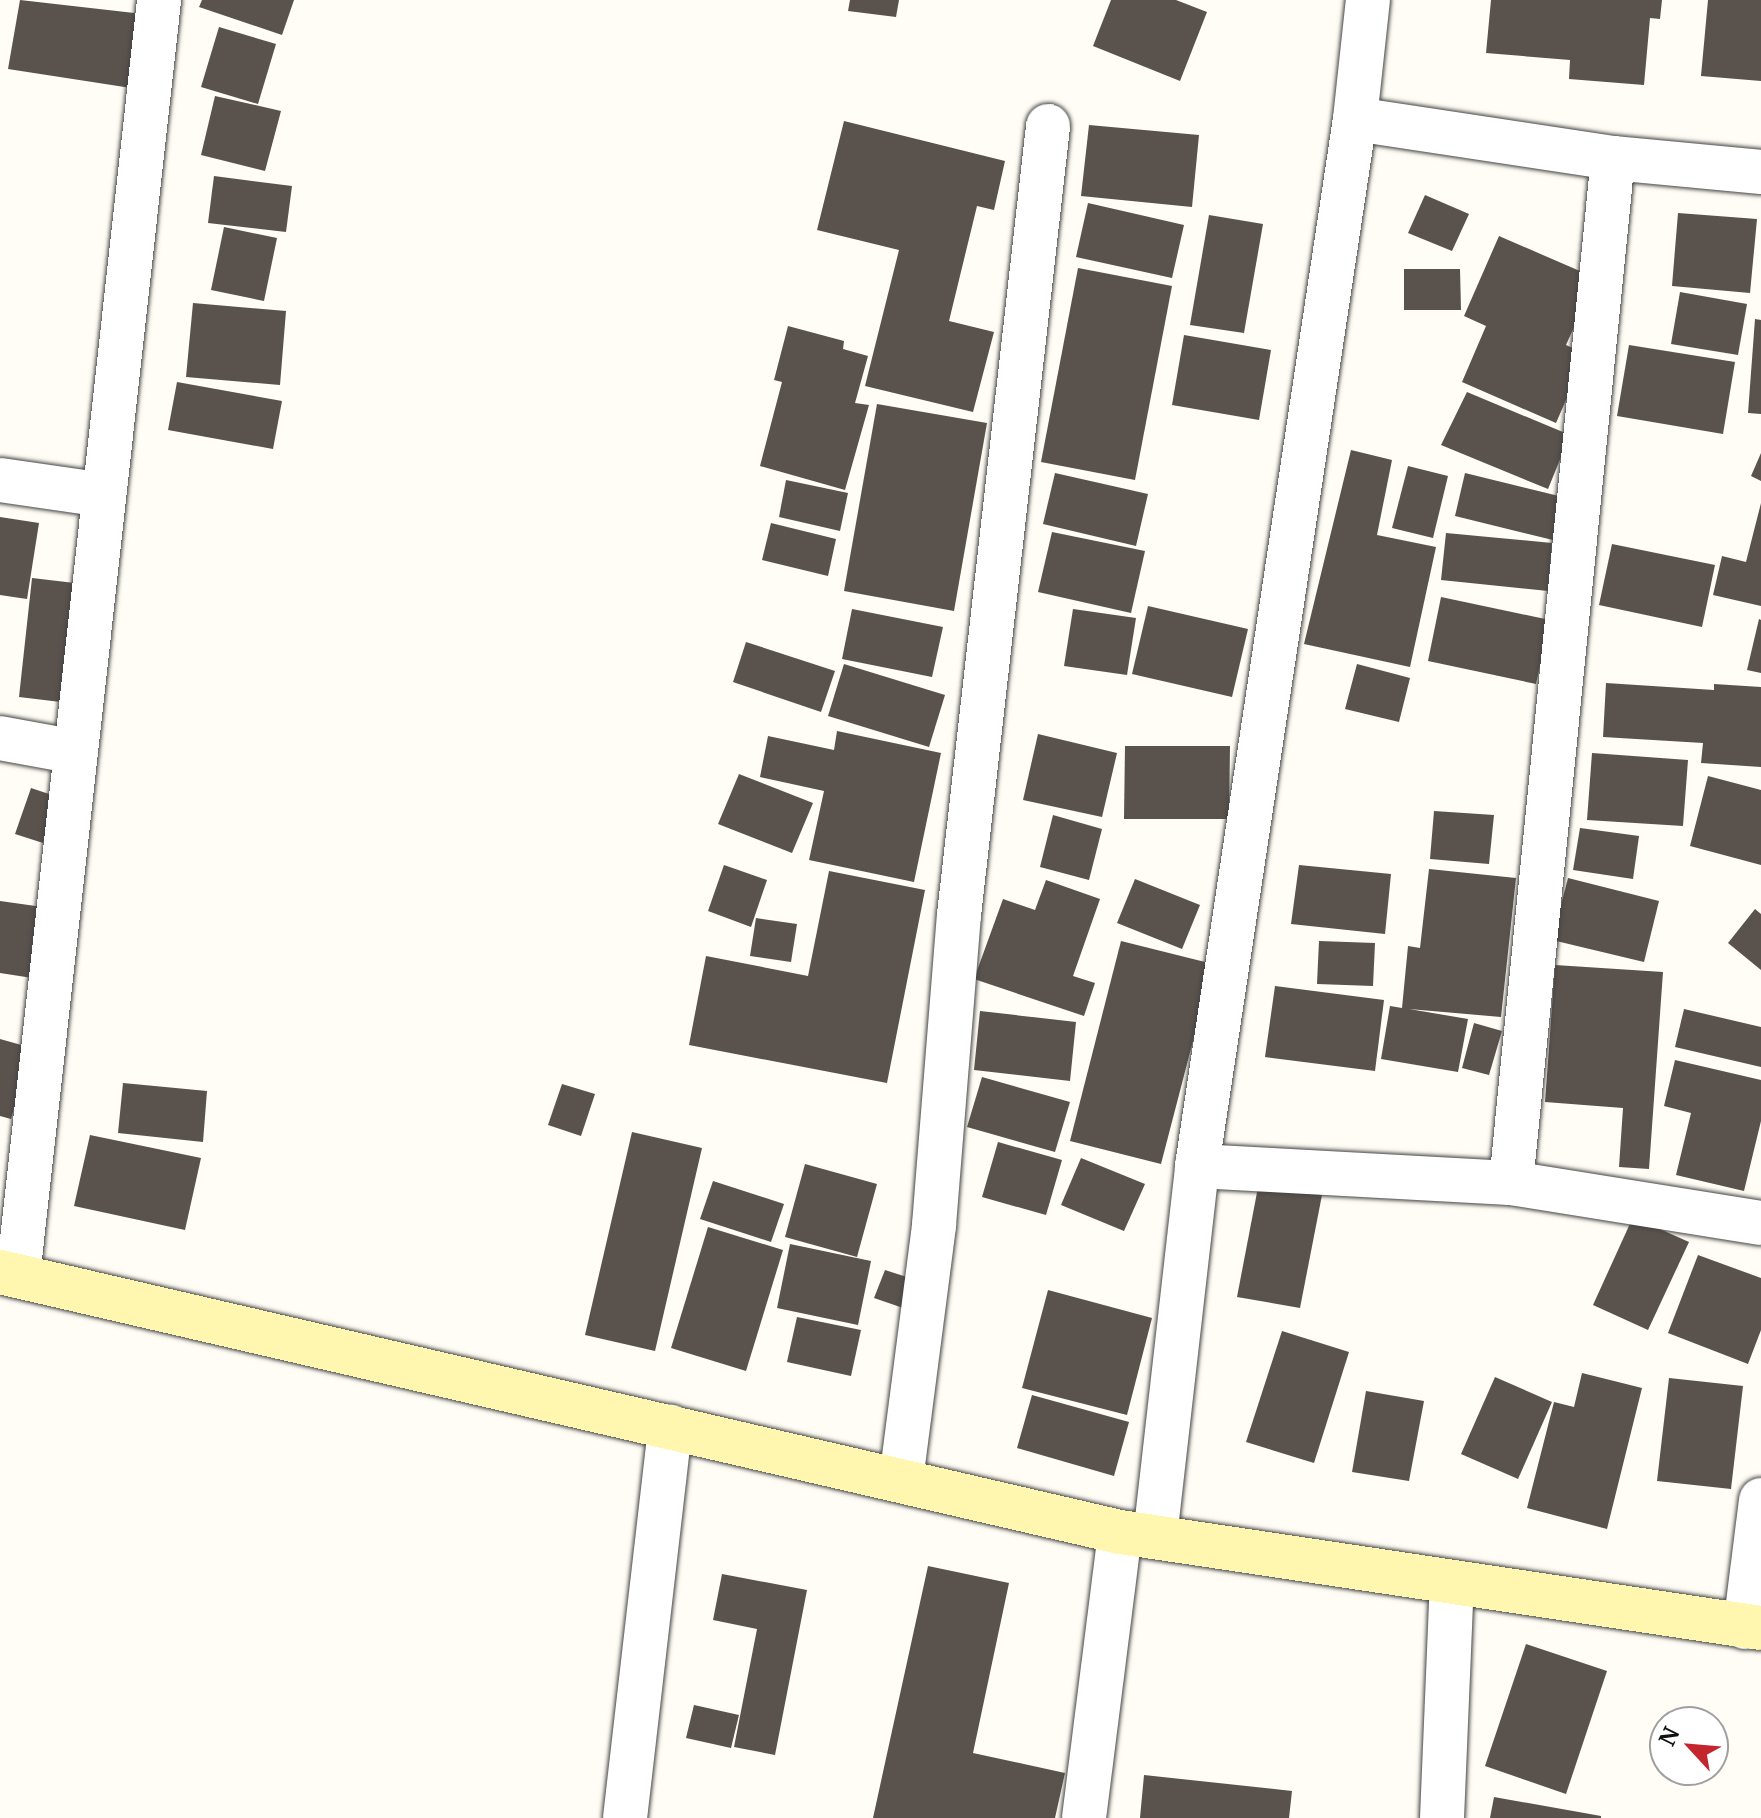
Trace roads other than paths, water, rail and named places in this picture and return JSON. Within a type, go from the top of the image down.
[{"type":"street","points":[[159,0],[76,752],[9,1274],[1138,1535],[1753,1628],[1761,1500]]},
{"type":"street","points":[[1084,1818],[1138,1535],[1197,1166],[1355,119],[1368,0]]},
{"type":"street","points":[[1355,119],[1613,158],[1761,172]]},
{"type":"street","points":[[901,1480],[934,1225],[960,899],[1048,126]]},
{"type":"street","points":[[1511,1183],[1613,158]]},
{"type":"street","points":[[0,480],[104,495]]},
{"type":"street","points":[[0,738],[76,752]]},
{"type":"street","points":[[1197,1166],[1511,1183],[1761,1223]]},
{"type":"street","points":[[625,1818],[670,1427]]},
{"type":"street","points":[[1442,1818],[1452,1582]]}]
